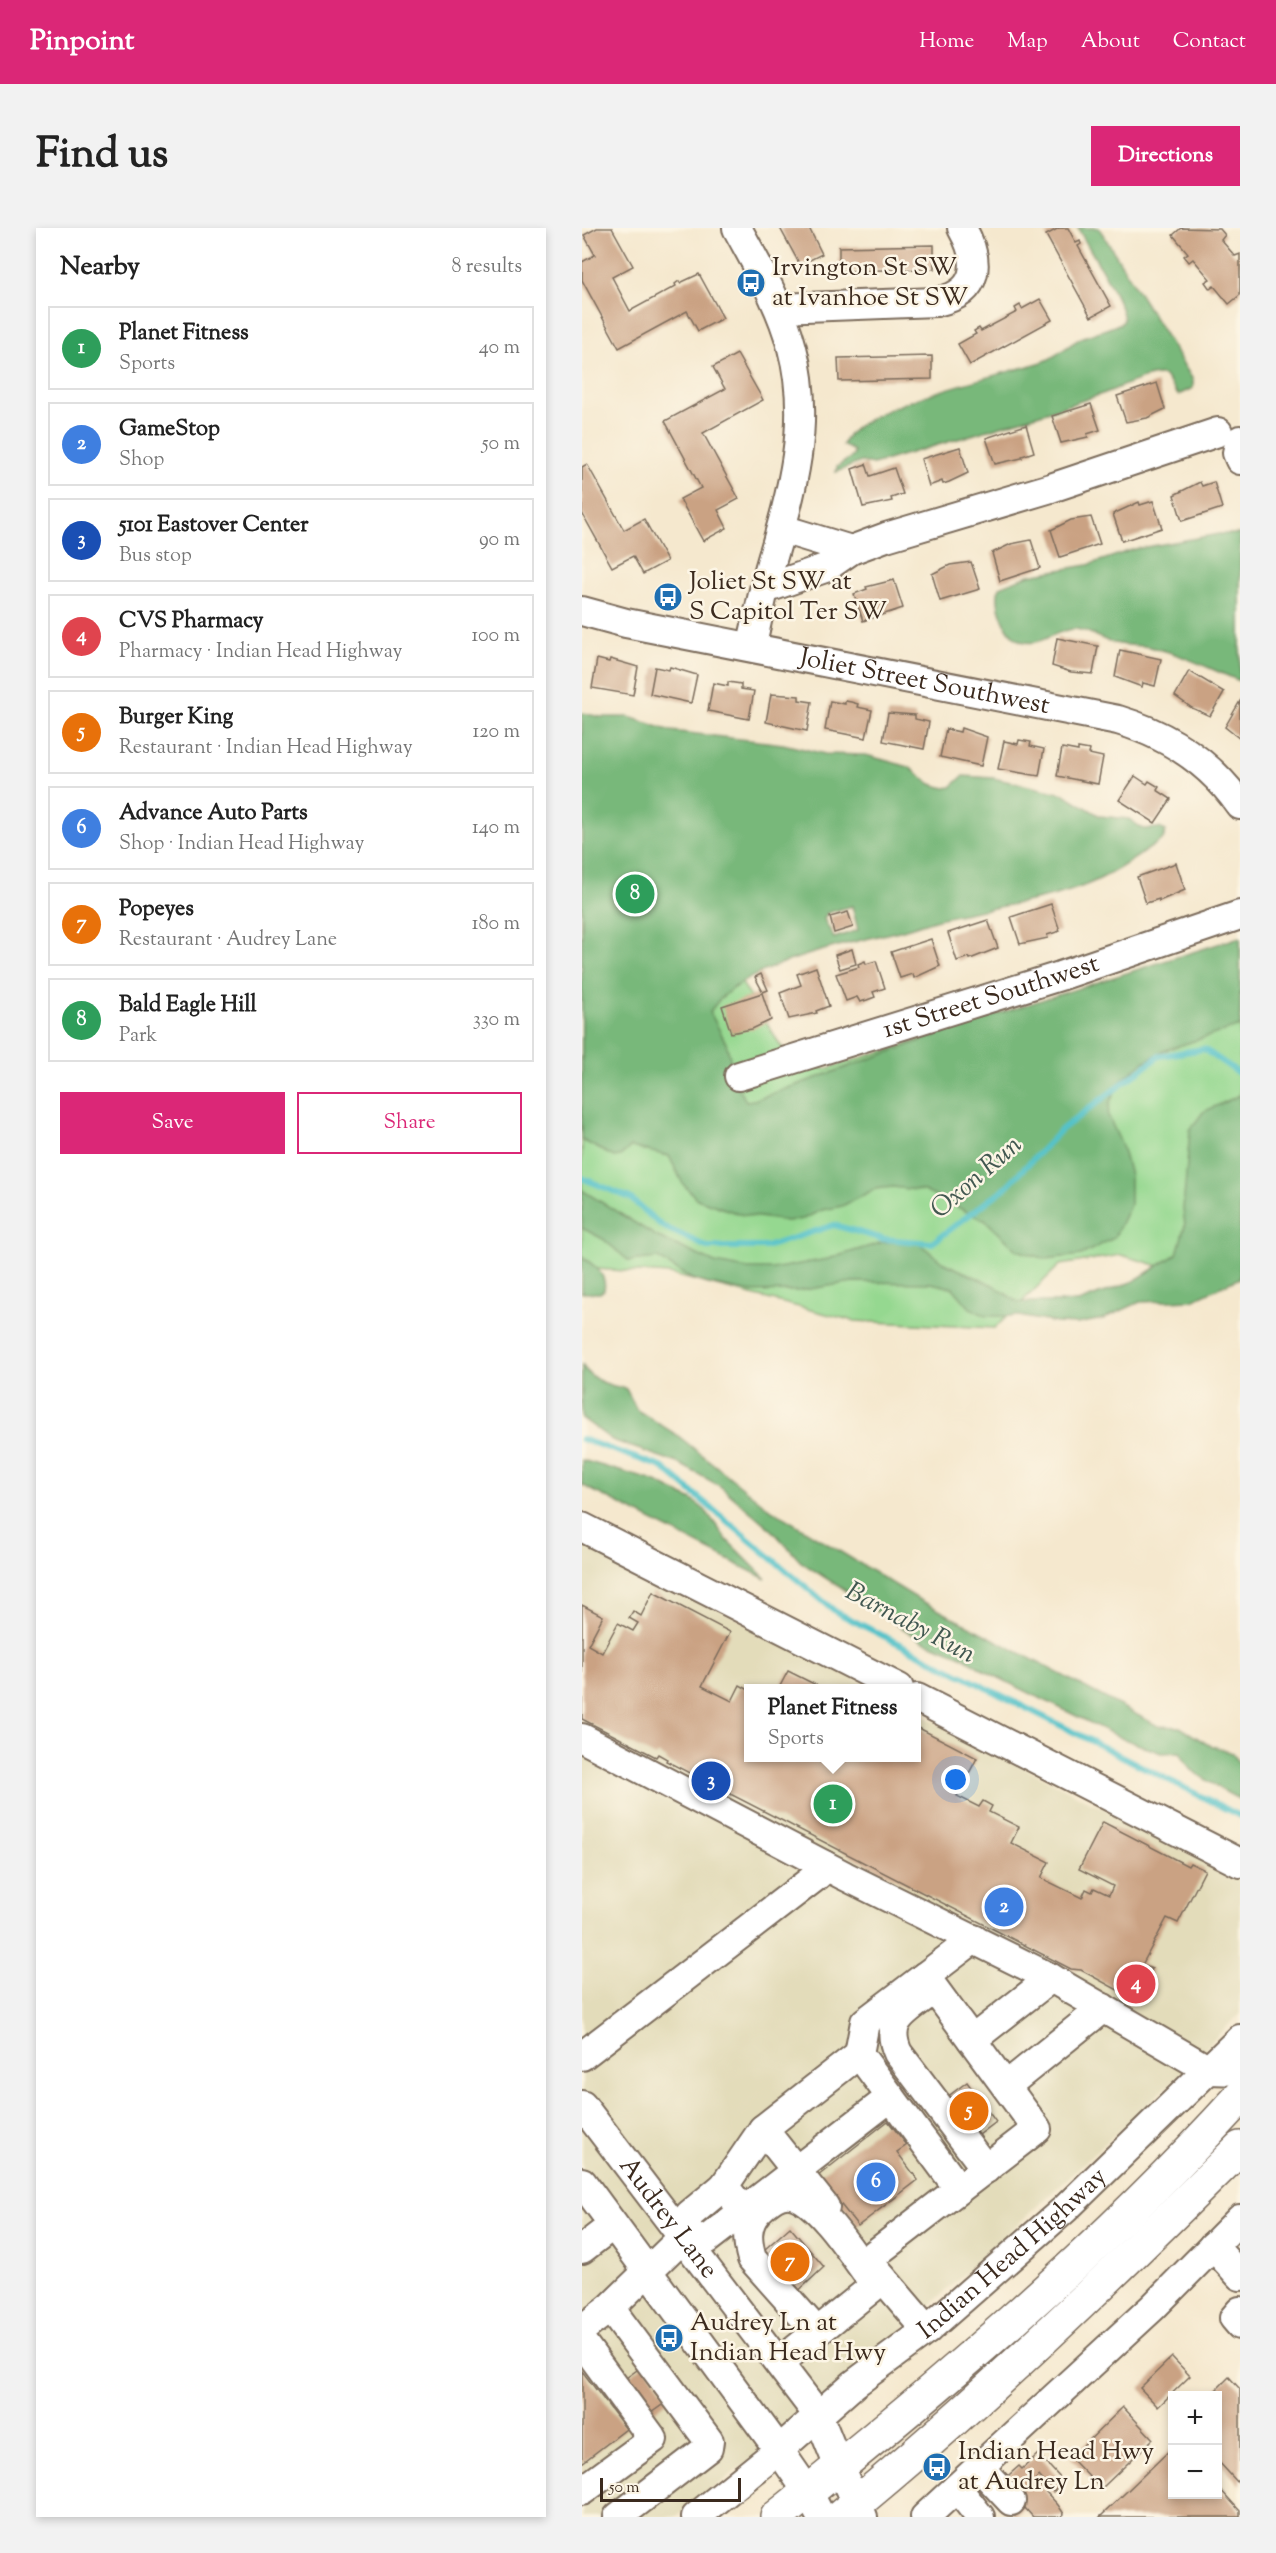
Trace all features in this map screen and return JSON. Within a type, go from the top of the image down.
[{"type":"main road","name":"Indian Head Highway","points":[[777,2517],[814,2505],[838,2467],[1050,2289],[1120,2223],[1240,2097]]},
{"type":"main road","points":[[853,2513],[1061,2322],[1235,2156]]},
{"type":"street","points":[[737,228],[778,308],[796,365],[801,422],[796,468],[751,647]]},
{"type":"street","points":[[778,308],[936,302],[948,299],[964,289],[973,274],[973,247],[962,228]]},
{"type":"street","points":[[765,589],[825,568],[851,550],[1229,436],[1240,460]]},
{"type":"street","points":[[782,529],[851,550]]},
{"type":"street","name":"Joliet Street Southwest","points":[[582,611],[626,623],[1131,724],[1156,734],[1190,754],[1213,773],[1240,805]]},
{"type":"street","name":"1st Street Southwest","points":[[739,1076],[1060,976],[1240,915]]},
{"type":"street","points":[[582,1527],[889,1684]]},
{"type":"street","points":[[921,1700],[1240,1863]]},
{"type":"street","points":[[582,1737],[824,1865],[1051,1978],[1209,2070],[1240,2071]]},
{"type":"street","points":[[582,2056],[818,1875],[824,1865]]},
{"type":"street","points":[[974,1939],[898,2019],[892,2040],[898,2053],[986,2169]]},
{"type":"street","points":[[972,2040],[1051,1978]]},
{"type":"street","points":[[778,2363],[817,2332],[959,2189],[1037,2129],[930,1983]]},
{"type":"street","points":[[582,2329],[610,2308],[683,2237],[689,2215],[724,2186],[763,2129],[859,2054],[865,2022],[930,1983]]},
{"type":"street","points":[[1005,2086],[1103,2008]]},
{"type":"street","name":"Indian Head Highway","points":[[702,2513],[854,2384],[927,2330],[1065,2209],[1240,2039]]},
{"type":"street","points":[[859,2054],[959,2189]]},
{"type":"street","points":[[683,2237],[706,2240],[891,2097]]},
{"type":"street","name":"Audrey Lane","points":[[582,2105],[818,2415],[853,2513]]},
{"type":"street","points":[[763,2129],[875,2275]]},
{"type":"street","points":[[724,2186],[743,2210]]},
{"type":"street","name":"Audrey Lane","points":[[585,2191],[647,2270],[779,2450],[814,2505]]},
{"type":"street","points":[[817,2332],[752,2259],[747,2243],[751,2219],[764,2205],[782,2194],[795,2195],[815,2208],[927,2330]]},
{"type":"street","points":[[926,2517],[1153,2307],[1240,2219]]},
{"type":"street","points":[[582,2249],[613,2225]]},
{"type":"street","points":[[1213,2246],[1240,2276]]},
{"type":"street","points":[[610,2308],[709,2441],[708,2448],[618,2517]]},
{"type":"street","points":[[1240,2311],[1234,2319],[1240,2325]]},
{"type":"street","points":[[582,2342],[679,2471],[702,2513]]},
{"type":"street","points":[[582,2491],[653,2439]]},
{"type":"street","points":[[979,2467],[1019,2510]]},
{"type":"street","points":[[957,2488],[980,2517]]},
{"type":"shaded area","points":[[582,1539],[863,1684],[744,1684],[744,1762],[921,1762],[921,1715],[1240,1879],[1240,2013],[1176,2078],[848,2381],[752,2459],[675,2517],[582,2517]]},
{"type":"green space","points":[[1078,228],[1099,228],[1193,380],[1193,388],[1178,395],[1165,376],[1153,376],[1019,421],[873,464],[861,462],[836,472],[837,467],[853,456],[854,451],[843,445],[853,431],[873,417],[932,393],[1048,360],[1083,337],[1123,322],[1123,315],[1114,291]]},
{"type":"green space","points":[[1219,534],[1240,534],[1240,681],[1173,654],[1150,647],[1114,643],[1076,629],[1061,632],[1041,641],[1026,642],[1014,636],[1005,624],[999,608],[1000,587],[1029,575],[1088,565],[1135,549]]},
{"type":"green space","points":[[582,713],[601,717],[629,717],[671,731],[783,744],[825,754],[866,755],[909,767],[931,784],[945,788],[951,787],[963,776],[993,778],[1064,794],[1100,816],[1129,819],[1143,829],[1159,828],[1166,831],[1163,839],[1134,859],[1081,887],[1031,901],[941,918],[853,942],[796,958],[744,981],[724,996],[710,1012],[726,1043],[737,1085],[746,1101],[988,1017],[1240,937],[1240,1026],[1163,1051],[1142,1063],[1120,1082],[1110,1102],[1108,1115],[1122,1146],[1130,1175],[1130,1205],[1114,1238],[1081,1255],[1045,1259],[1017,1250],[986,1221],[924,1191],[893,1187],[875,1189],[842,1206],[822,1210],[803,1219],[787,1221],[739,1214],[697,1199],[683,1184],[669,1156],[631,1147],[620,1156],[614,1157],[582,1140]],"holes":[[[852,906],[858,930],[834,938],[824,919],[827,913]]]},
{"type":"green space","points":[[582,724],[792,1064],[826,1069],[1240,938],[1240,1259],[1191,1275],[1121,1255],[1060,1265],[995,1328],[854,1321],[669,1274],[582,1268]]},
{"type":"green space","points":[[1240,1095],[1240,1278],[1192,1300],[1140,1302],[1103,1319],[1077,1324],[1019,1316],[986,1316],[970,1308],[953,1288],[931,1283],[853,1282],[798,1291],[751,1292],[704,1283],[688,1277],[658,1258],[629,1261],[603,1239],[582,1228],[582,1190],[656,1236],[715,1263],[748,1269],[772,1269],[828,1259],[883,1242],[919,1243],[942,1262],[993,1285],[1018,1302],[1078,1302],[1134,1281],[1177,1254],[1185,1225],[1183,1209],[1190,1130],[1203,1112]]},
{"type":"green space","points":[[582,1257],[602,1275],[605,1285],[604,1290],[600,1293],[582,1293]]},
{"type":"green space","points":[[582,1365],[596,1379],[626,1389],[637,1410],[677,1435],[770,1509],[918,1599],[1158,1726],[1180,1727],[1207,1744],[1233,1753],[1240,1765],[1240,1799],[1194,1772],[1180,1752],[1161,1753],[1119,1737],[985,1671],[962,1656],[921,1640],[801,1562],[773,1531],[720,1486],[678,1463],[612,1440],[582,1418]]},
{"type":"green space","points":[[582,1460],[654,1481],[692,1500],[705,1510],[727,1540],[766,1579],[582,1485]]},
{"type":"building","points":[[597,228],[612,228],[633,266],[612,277],[630,311],[676,286],[675,284],[679,281],[680,283],[699,274],[723,318],[698,331],[687,311],[619,348],[582,280],[582,262],[595,255],[584,235]]},
{"type":"building","points":[[780,228],[809,228],[822,254],[800,265]]},
{"type":"building","points":[[1059,228],[1068,228],[1076,243],[1080,241],[1081,244],[1078,246],[1111,306],[1091,317],[1046,235]]},
{"type":"building","points":[[1181,228],[1220,229],[1225,235],[1221,240],[1235,256],[1240,254],[1240,295],[1229,304],[1214,286],[1210,289],[1205,282],[1210,279],[1193,259],[1189,262],[1184,256],[1188,253],[1173,235]]},
{"type":"building","points":[[934,245],[934,269],[839,271],[839,247]]},
{"type":"building","points":[[1040,299],[1052,320],[970,365],[958,344],[976,334],[974,331],[979,328],[981,331],[1017,312],[1015,308],[1020,305],[1022,309]]},
{"type":"building","points":[[737,354],[763,400],[703,433],[739,499],[718,510],[727,528],[703,541],[680,499],[701,488],[665,421],[725,389],[713,367]]},
{"type":"building","points":[[932,356],[932,379],[839,381],[838,358]]},
{"type":"building","points":[[1157,383],[1165,409],[1147,418],[1126,422],[1117,396]]},
{"type":"building","points":[[1091,404],[1100,430],[1087,434],[1088,437],[1061,443],[1052,416]]},
{"type":"building","points":[[1026,425],[1034,452],[1022,458],[995,464],[986,438]]},
{"type":"building","points":[[960,447],[968,473],[943,484],[942,481],[929,486],[921,459]]},
{"type":"building","points":[[587,464],[624,530],[644,519],[667,561],[643,574],[633,556],[612,567],[582,513],[582,467]]},
{"type":"building","points":[[866,464],[870,476],[894,468],[903,494],[891,498],[892,501],[863,507],[852,469]]},
{"type":"building","points":[[1200,482],[1202,486],[1214,482],[1222,508],[1182,521],[1174,495]]},
{"type":"building","points":[[1153,501],[1162,528],[1122,541],[1113,514],[1139,502],[1140,505]]},
{"type":"building","points":[[1091,517],[1100,544],[1060,557],[1051,530],[1071,520]]},
{"type":"building","points":[[1031,540],[1040,568],[1000,581],[992,553],[1011,544]]},
{"type":"building","points":[[971,562],[980,589],[940,601],[932,574],[950,565]]},
{"type":"building","points":[[894,580],[903,608],[863,621],[854,594],[867,589],[866,587]]},
{"type":"building","points":[[1057,638],[1098,646],[1093,674],[1071,672],[1052,666]]},
{"type":"building","points":[[1120,650],[1161,659],[1155,686],[1143,683],[1142,687],[1115,677]]},
{"type":"building","points":[[597,659],[609,662],[610,659],[638,667],[633,695],[592,688]]},
{"type":"building","points":[[655,667],[669,670],[670,667],[697,675],[691,703],[650,694]]},
{"type":"building","points":[[1189,671],[1224,692],[1210,716],[1192,708],[1175,696]]},
{"type":"building","points":[[728,682],[741,684],[741,689],[754,691],[749,719],[708,711],[713,683],[728,686]]},
{"type":"building","points":[[771,694],[799,696],[799,700],[812,702],[807,731],[766,722]]},
{"type":"building","points":[[830,701],[845,704],[845,701],[851,702],[858,704],[857,707],[872,710],[866,738],[825,730]]},
{"type":"building","points":[[1240,701],[1240,739],[1225,727]]},
{"type":"building","points":[[888,713],[915,715],[915,719],[929,722],[924,749],[883,741]]},
{"type":"building","points":[[961,728],[987,737],[981,766],[940,757],[946,729],[960,732]]},
{"type":"building","points":[[1019,740],[1031,742],[1030,746],[1044,749],[1039,776],[998,769],[1004,741],[1018,744]]},
{"type":"building","points":[[1062,748],[1078,751],[1078,748],[1090,750],[1089,754],[1103,757],[1098,784],[1057,776]]},
{"type":"building","points":[[1135,776],[1147,784],[1149,781],[1159,787],[1157,790],[1171,799],[1155,823],[1119,800]]},
{"type":"building","points":[[1176,863],[1185,890],[1159,901],[1159,899],[1146,903],[1137,877]]},
{"type":"building","points":[[1051,904],[1060,931],[1047,935],[1048,938],[1020,944],[1011,917]]},
{"type":"building","points":[[848,912],[853,927],[834,933],[830,917]]},
{"type":"building","points":[[988,920],[998,948],[970,959],[969,957],[957,961],[948,933]]},
{"type":"building","points":[[931,939],[940,966],[914,978],[913,974],[900,978],[891,952]]},
{"type":"building","points":[[852,949],[856,964],[840,969],[835,955]]},
{"type":"building","points":[[865,961],[866,964],[876,961],[885,988],[873,992],[875,997],[867,1000],[860,1002],[857,997],[846,1001],[836,974],[859,967],[858,964]]},
{"type":"building","points":[[816,967],[829,1006],[816,1011],[817,1013],[789,1019],[780,993],[801,985],[797,974]]},
{"type":"building","points":[[761,974],[768,990],[763,992],[755,977]]},
{"type":"building","points":[[762,993],[771,1020],[752,1029],[731,1033],[722,1006]]},
{"type":"building","points":[[653,1592],[730,1632],[702,1686],[732,1701],[740,1685],[744,1687],[744,1762],[921,1762],[921,1729],[977,1758],[957,1796],[979,1807],[983,1801],[992,1806],[989,1812],[1019,1827],[1011,1843],[1049,1862],[1041,1878],[1082,1898],[1086,1889],[1092,1892],[1094,1888],[1109,1895],[1113,1886],[1079,1869],[1103,1822],[1188,1866],[1190,1863],[1205,1870],[1178,1923],[1167,1918],[1142,1965],[1152,1969],[1138,1999],[1081,1970],[1071,1969],[666,1761],[667,1759],[658,1754],[656,1757],[582,1719],[582,1605],[603,1616],[588,1645],[602,1653],[618,1623],[633,1631],[638,1623],[629,1618],[633,1611],[641,1616]]},
{"type":"building","points":[[788,1671],[814,1684],[781,1684]]},
{"type":"building","points":[[967,2082],[996,2122],[971,2141],[942,2101]]},
{"type":"building","points":[[888,2121],[907,2145],[897,2152],[918,2180],[858,2226],[818,2176]]},
{"type":"building","points":[[790,2227],[824,2267],[791,2298],[756,2257]]},
{"type":"building","points":[[1172,2357],[1190,2376],[1175,2391],[1168,2391],[1168,2397],[1158,2407],[1140,2388]]},
{"type":"building","points":[[644,2365],[669,2400],[648,2415],[622,2381]]},
{"type":"building","points":[[582,2371],[626,2429],[582,2463]]},
{"type":"building","points":[[1229,2377],[1240,2389],[1240,2485],[1222,2465],[1222,2391],[1215,2391]]},
{"type":"building","points":[[1123,2407],[1153,2439],[1101,2489],[1071,2458]]},
{"type":"building","points":[[1168,2452],[1168,2499],[1222,2499],[1222,2491],[1240,2511],[1240,2517],[1100,2517]]},
{"type":"building","points":[[1038,2454],[1064,2482],[1053,2492],[1039,2476],[1035,2480],[1058,2505],[1064,2514],[1061,2517],[1033,2517],[1025,2508],[1015,2516],[1005,2507],[1001,2482],[1019,2466],[1022,2469]]},
{"type":"waterway","name":"Oxon Run","points":[[582,1178],[630,1198],[662,1226],[707,1247],[766,1247],[834,1225],[883,1239],[932,1243],[1005,1188],[1062,1129],[1159,1056],[1204,1049],[1240,1074]]},
{"type":"waterway","name":"Barnaby Run","points":[[582,1439],[662,1467],[836,1612],[1240,1816]]},
{"type":"place","name":"Irvington St SW at Ivanhoe St SW","points":[[751,283]]},
{"type":"place","name":"Joliet St SW at S Capitol Ter SW","points":[[668,597]]},
{"type":"place","name":"Bald Eagle Hill","points":[[635,894]]},
{"type":"place","name":"5101 Eastover Center","points":[[711,1781]]},
{"type":"place","name":"Planet Fitness","points":[[833,1804]]},
{"type":"place","name":"GameStop","points":[[1004,1907]]},
{"type":"place","name":"CVS Pharmacy","points":[[1136,1984]]},
{"type":"place","name":"Burger King","points":[[969,2111]]},
{"type":"place","name":"Advance Auto Parts","points":[[876,2182]]},
{"type":"place","name":"Popeyes","points":[[790,2262]]},
{"type":"place","name":"Audrey Ln at Indian Head Hwy","points":[[669,2338]]},
{"type":"place","name":"Indian Head Hwy at Audrey Ln","points":[[937,2467]]}]
